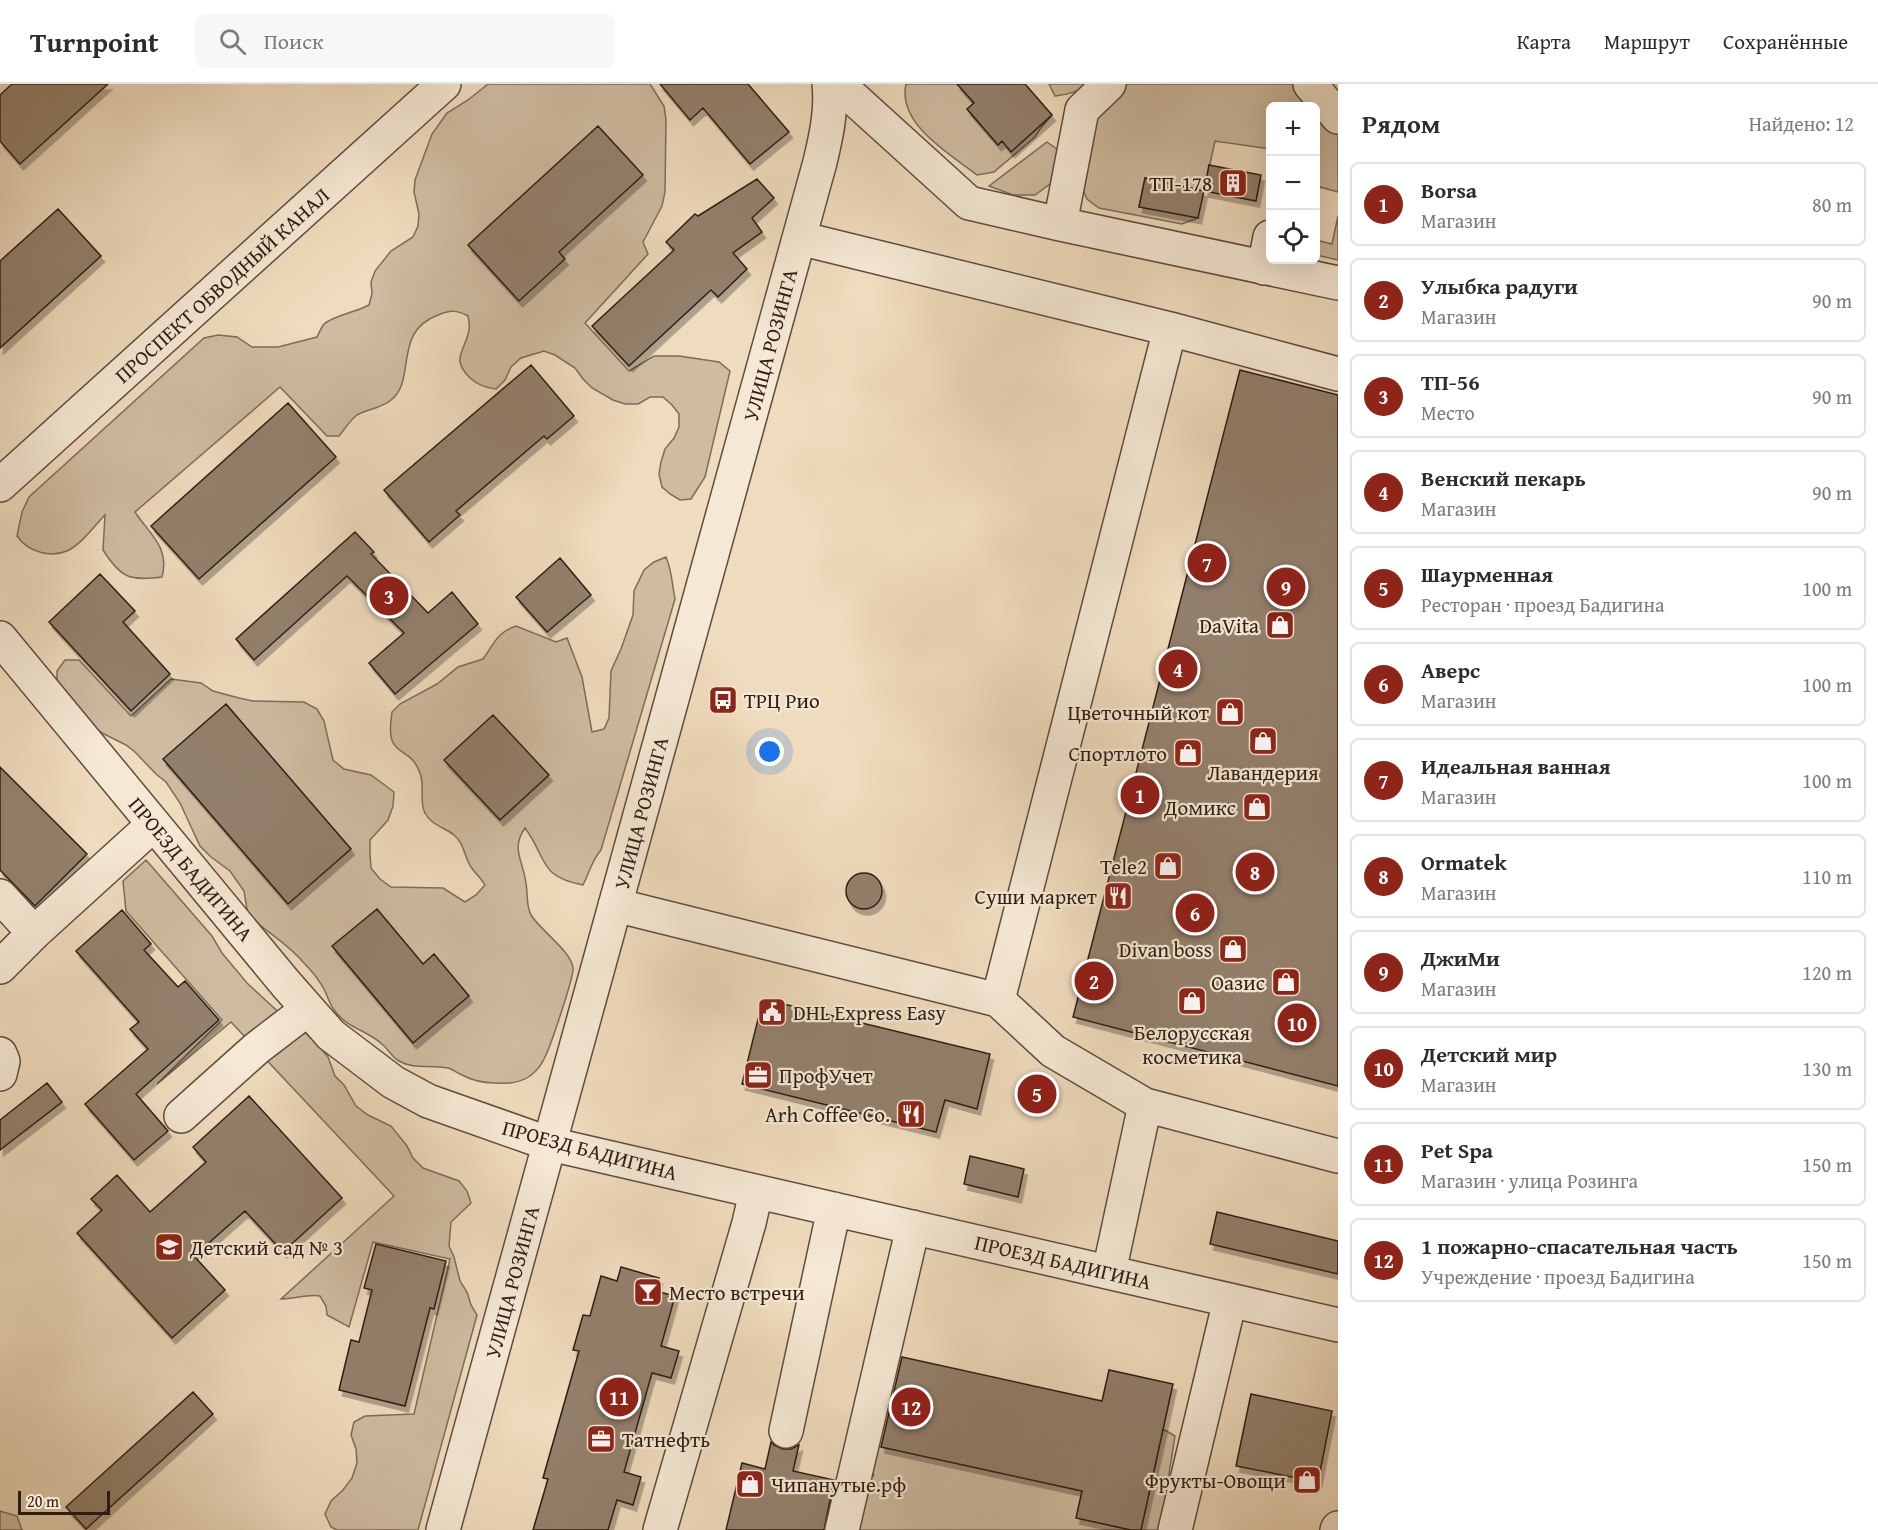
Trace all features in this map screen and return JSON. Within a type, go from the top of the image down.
[{"type":"street","name":"ПРОСПЕКТ ОБВОДНЫЙ КАНАЛ","points":[[0,485],[444,84]]},
{"type":"street","points":[[1060,224],[1082,110],[1109,84]]},
{"type":"street","points":[[1310,84],[1338,117]]},
{"type":"street","points":[[843,89],[969,203],[1060,224],[1266,252]]},
{"type":"street","name":"УЛИЦА РОЗИНГА","points":[[443,1530],[826,138],[843,89]]},
{"type":"street","points":[[799,238],[1170,329],[1338,374]]},
{"type":"street","points":[[1294,264],[1338,283]]},
{"type":"street","points":[[998,1000],[1170,329]]},
{"type":"street","name":"ПРОЕЗД БАДИГИНА","points":[[5,654],[154,824],[331,1035],[393,1082],[428,1101],[550,1144],[1338,1325]]},
{"type":"street","points":[[0,967],[154,824]]},
{"type":"street","points":[[0,896],[34,933]]},
{"type":"street","points":[[615,905],[998,1000],[1053,1051],[1145,1105],[1338,1156]]},
{"type":"street","points":[[181,1116],[257,1048],[308,1009]]},
{"type":"street","points":[[0,1054],[3,1061],[0,1074]]},
{"type":"street","points":[[1109,1272],[1145,1105]]},
{"type":"street","points":[[660,1530],[756,1192]]},
{"type":"street","points":[[786,1431],[834,1209]]},
{"type":"street","points":[[842,1530],[913,1227]]},
{"type":"street","points":[[1176,1530],[1230,1300]]},
{"type":"shaded area","points":[[488,84],[650,84],[664,106],[666,120],[665,192],[662,206],[643,242],[648,254],[585,323],[629,371],[654,356],[679,356],[719,362],[730,371],[705,477],[691,499],[680,500],[662,487],[659,474],[661,462],[665,449],[679,427],[679,414],[663,397],[650,397],[638,404],[625,404],[613,400],[592,388],[575,368],[544,351],[521,358],[511,367],[505,380],[496,389],[482,386],[464,371],[460,360],[469,328],[468,316],[450,312],[438,315],[424,323],[415,333],[410,344],[403,381],[399,391],[391,400],[357,415],[339,436],[327,436],[280,387],[135,512],[161,549],[164,567],[162,577],[134,578],[115,567],[103,550],[105,515],[83,539],[67,551],[47,554],[33,550],[22,542],[17,536],[22,512],[29,497],[204,338],[218,335],[237,337],[252,347],[278,347],[317,337],[328,321],[369,305],[372,294],[371,282],[375,271],[391,251],[413,237],[418,226],[415,180],[432,134],[447,113]]},
{"type":"shaded area","points":[[906,84],[958,84],[974,103],[968,110],[998,145],[1002,141],[1011,151],[1052,115],[1035,137],[994,172],[977,175],[940,148],[917,125],[909,112],[905,99]]},
{"type":"shaded area","points":[[1049,84],[1087,84],[1068,94],[1055,96]]},
{"type":"shaded area","points":[[1126,84],[1295,84],[1311,102],[1266,102],[1266,148],[1215,141],[1204,191],[1145,178],[1139,207],[1198,218],[1182,224],[1099,208],[1087,199],[1080,184],[1097,110]]},
{"type":"shaded area","points":[[1320,112],[1338,132],[1338,192],[1320,187]]},
{"type":"shaded area","points":[[1047,142],[1061,152],[1054,181],[1035,195],[1013,195],[989,186]]},
{"type":"shaded area","points":[[1338,216],[1338,260],[1320,256],[1320,241],[1332,244]]},
{"type":"shaded area","points":[[666,557],[675,599],[601,850],[583,885],[558,877],[545,864],[525,828],[521,836],[518,849],[525,876],[529,911],[567,955],[573,968],[566,997],[545,1058],[530,1076],[513,1083],[481,1082],[448,1068],[405,1064],[394,1058],[377,1040],[340,1017],[321,983],[309,968],[290,949],[248,915],[244,891],[230,871],[200,846],[180,803],[166,782],[126,745],[104,734],[84,720],[57,682],[57,671],[65,660],[79,660],[131,716],[171,679],[201,683],[213,691],[253,701],[304,702],[317,709],[324,721],[333,760],[344,769],[371,775],[394,792],[393,806],[388,820],[370,840],[371,868],[391,887],[443,888],[465,902],[485,885],[471,867],[457,838],[434,823],[425,813],[422,804],[420,773],[410,757],[394,745],[391,738],[392,712],[400,704],[437,684],[458,667],[483,659],[500,635],[516,626],[556,642],[567,638],[582,677],[592,732],[604,729],[609,718],[611,671],[633,615],[634,591],[644,570],[654,562]]},
{"type":"shaded area","points":[[146,860],[212,936],[222,953],[247,983],[286,1019],[315,1041],[328,1057],[335,1076],[344,1085],[356,1106],[368,1115],[391,1126],[407,1146],[413,1158],[423,1168],[459,1181],[467,1191],[471,1203],[451,1222],[449,1246],[460,1281],[477,1315],[418,1530],[337,1530],[331,1527],[325,1514],[331,1501],[352,1478],[357,1463],[356,1449],[351,1435],[354,1422],[365,1416],[414,1414],[450,1259],[373,1242],[349,1327],[327,1315],[326,1306],[320,1296],[281,1299],[394,1196],[231,1022],[157,1084],[222,1020],[126,911],[123,881]]},
{"type":"shaded area","points":[[1163,1429],[1175,1436],[1160,1530],[1141,1530]]},
{"type":"shaded area","points":[[876,1446],[1082,1491],[1077,1518],[1131,1530],[855,1530],[862,1485],[874,1475],[860,1461]]},
{"type":"shaded area","points":[[0,1511],[17,1516],[22,1530],[0,1530]]},
{"type":"building","points":[[12,84],[108,84],[20,164],[0,141],[0,95]]},
{"type":"building","points":[[660,84],[748,84],[789,132],[750,164],[703,108],[690,120]]},
{"type":"building","points":[[957,84],[1025,84],[1052,115],[1011,152],[1002,141],[998,145],[967,109],[974,103]]},
{"type":"building","points":[[598,126],[643,175],[559,252],[565,259],[519,301],[468,245]]},
{"type":"building","name":"ТП-178","points":[[1209,165],[1261,175],[1256,201],[1204,191]]},
{"type":"building","points":[[1145,178],[1204,191],[1198,218],[1139,207]]},
{"type":"building","points":[[757,179],[774,198],[752,218],[762,232],[733,253],[747,269],[718,297],[711,290],[629,366],[592,326],[674,250],[666,242],[695,214],[698,216]]},
{"type":"building","points":[[58,209],[101,256],[0,348],[0,261]]},
{"type":"building","points":[[531,365],[574,416],[547,439],[544,436],[456,511],[460,515],[429,542],[384,490]]},
{"type":"building","points":[[1240,370],[1338,395],[1338,1086],[1073,1017]]},
{"type":"building","points":[[288,403],[336,457],[199,579],[151,526]]},
{"type":"building","points":[[355,532],[374,552],[371,554],[428,613],[452,592],[478,624],[395,694],[369,663],[404,633],[347,576],[254,660],[236,639]]},
{"type":"building","points":[[560,558],[591,595],[547,632],[516,597]]},
{"type":"building","points":[[100,574],[135,611],[123,622],[170,674],[131,711],[49,622]]},
{"type":"building","points":[[226,704],[351,849],[288,904],[163,759]]},
{"type":"building","points":[[493,715],[549,775],[500,820],[444,760]]},
{"type":"building","points":[[0,767],[87,854],[35,906],[0,870]]},
{"type":"building","points":[[864,873],[877,878],[882,891],[877,904],[864,909],[851,904],[846,891],[851,878]]},
{"type":"building","points":[[377,909],[423,964],[434,954],[469,996],[413,1043],[332,946]]},
{"type":"building","points":[[122,910],[151,944],[144,950],[178,987],[185,981],[219,1020],[136,1094],[168,1131],[134,1160],[85,1104],[148,1049],[130,1029],[139,1022],[76,951]]},
{"type":"building","points":[[763,999],[990,1054],[977,1109],[945,1100],[936,1132],[742,1084]]},
{"type":"building","points":[[47,1083],[62,1102],[0,1150],[0,1120]]},
{"type":"building","points":[[249,1096],[342,1198],[283,1252],[245,1211],[194,1256],[225,1290],[172,1338],[77,1233],[102,1210],[91,1199],[117,1175],[150,1212],[206,1162],[193,1147]]},
{"type":"building","points":[[970,1156],[1024,1169],[1018,1197],[964,1184]]},
{"type":"building","points":[[1217,1212],[1338,1241],[1338,1274],[1210,1244]]},
{"type":"building","points":[[376,1244],[446,1261],[434,1309],[430,1308],[405,1406],[339,1390],[351,1340],[359,1342],[372,1290],[364,1288]]},
{"type":"building","points":[[621,1267],[659,1278],[656,1291],[675,1296],[661,1346],[679,1351],[671,1378],[652,1373],[624,1472],[641,1477],[633,1505],[617,1500],[608,1530],[533,1530],[548,1479],[543,1478],[579,1351],[573,1350],[583,1315],[590,1316],[601,1276],[617,1281]]},
{"type":"building","points":[[902,1357],[1102,1401],[1109,1370],[1173,1384],[1141,1530],[1131,1530],[1076,1518],[1082,1491],[881,1447]]},
{"type":"building","points":[[193,1392],[213,1414],[86,1529],[66,1507]]},
{"type":"building","points":[[1251,1394],[1332,1411],[1318,1482],[1236,1466]]},
{"type":"building","points":[[771,1442],[783,1449],[791,1449],[799,1445],[793,1471],[834,1480],[824,1530],[726,1530],[742,1463],[765,1469]]},
{"type":"place","name":"ТП-178","points":[[1233,183]]},
{"type":"place","name":"Идеальная ванная","points":[[1207,563]]},
{"type":"place","name":"ДжиМи","points":[[1286,587]]},
{"type":"place","name":"ТП-56","points":[[389,596]]},
{"type":"place","name":"DaVita","points":[[1280,625]]},
{"type":"place","name":"Венский пекарь","points":[[1178,669]]},
{"type":"place","name":"ТРЦ Рио","points":[[723,700]]},
{"type":"place","name":"Цветочный кот","points":[[1230,712]]},
{"type":"place","name":"Лавандерия","points":[[1263,741]]},
{"type":"place","name":"Спортлото","points":[[1188,753]]},
{"type":"place","name":"Borsa","points":[[1140,795]]},
{"type":"place","name":"Домикс","points":[[1257,807]]},
{"type":"place","name":"Tele2","points":[[1168,866]]},
{"type":"place","name":"Ormatek","points":[[1255,872]]},
{"type":"place","name":"Суши маркет","points":[[1118,896]]},
{"type":"place","name":"Аверс","points":[[1195,913]]},
{"type":"place","name":"Divan boss","points":[[1233,949]]},
{"type":"place","name":"Улыбка радуги","points":[[1094,981]]},
{"type":"place","name":"Оазис","points":[[1286,982]]},
{"type":"place","name":"Белорусская косметика","points":[[1192,1001]]},
{"type":"place","name":"DHL Express Easy","points":[[772,1012]]},
{"type":"place","name":"Детский мир","points":[[1297,1023]]},
{"type":"place","name":"ПрофУчет","points":[[758,1075]]},
{"type":"place","name":"Шаурменная","points":[[1037,1094]]},
{"type":"place","name":"Arh Coffee Co.","points":[[911,1114]]},
{"type":"place","name":"Детский сад № 3","points":[[169,1247]]},
{"type":"place","name":"Место встречи","points":[[648,1292]]},
{"type":"place","name":"Pet Spa","points":[[619,1397]]},
{"type":"place","name":"1 пожарно-спасательная часть","points":[[911,1407]]},
{"type":"place","name":"Татнефть","points":[[601,1439]]},
{"type":"place","name":"Фрукты-Овощи","points":[[1307,1480]]},
{"type":"place","name":"Чипанутые.рф","points":[[750,1484]]}]
